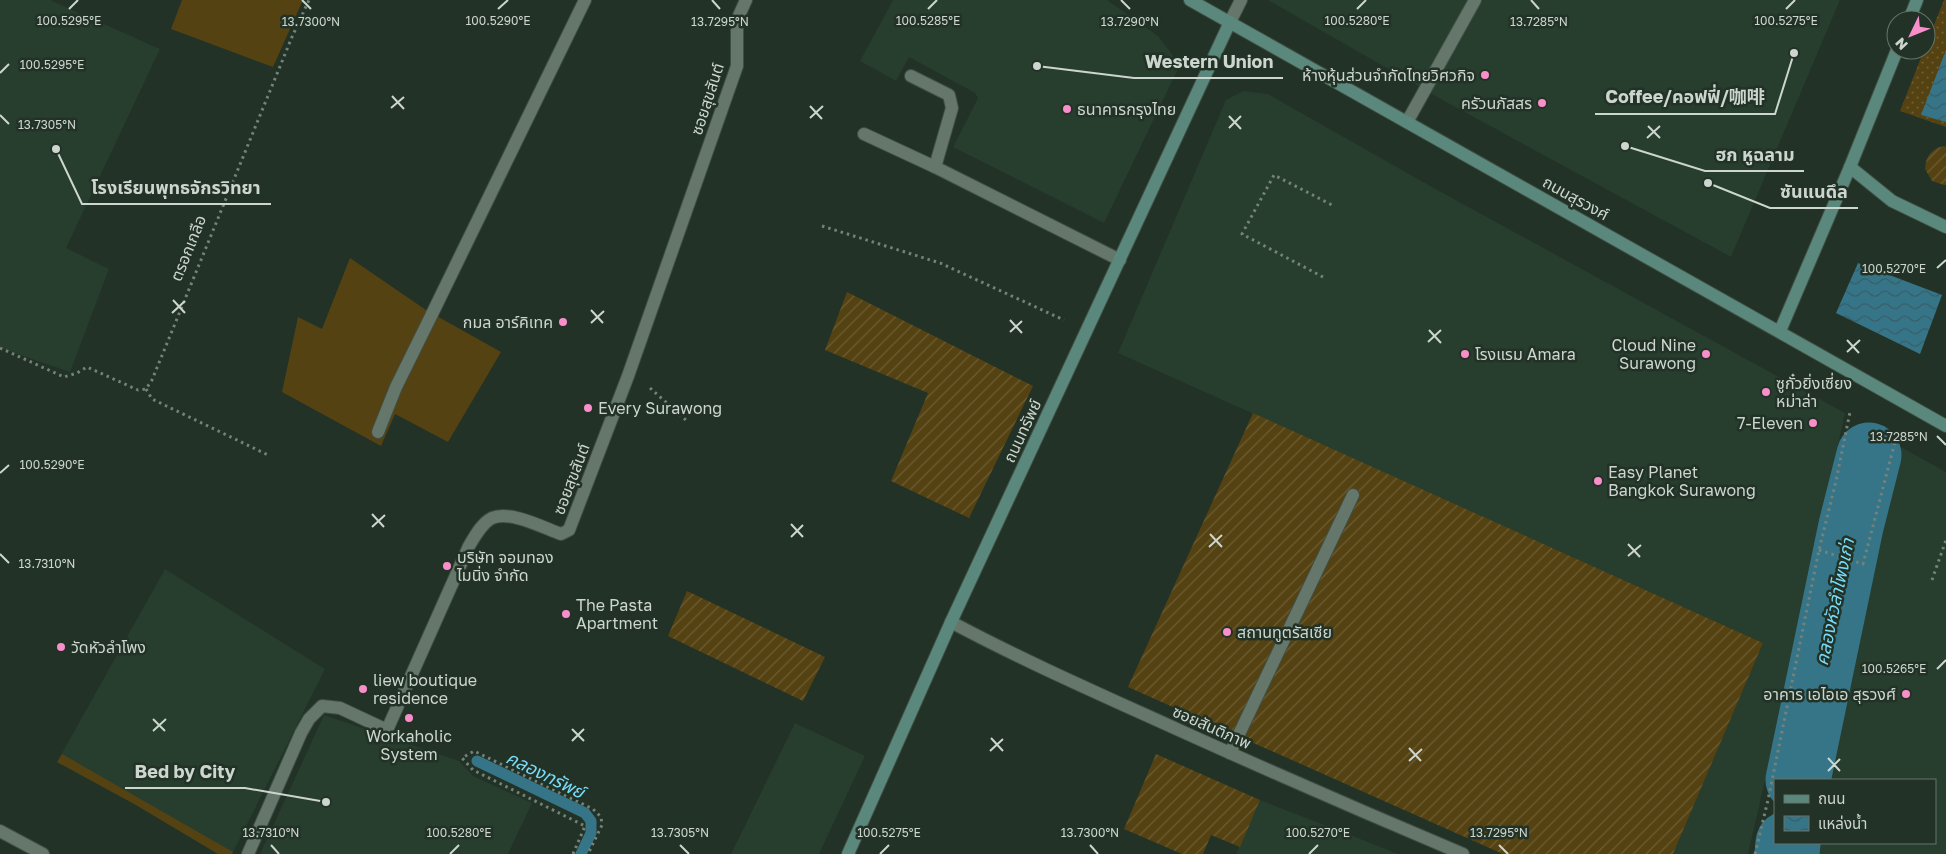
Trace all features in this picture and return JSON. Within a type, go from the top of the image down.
[{"type":"main road","name":"ถนนสุรวงศ์","points":[[1190,0],[1946,426]]},
{"type":"main road","name":"ถนนทรัพย์","points":[[848,854],[951,622],[1230,22]]},
{"type":"main road","points":[[1780,331],[1850,167],[1893,60]]},
{"type":"main road","points":[[1850,167],[1892,201],[1946,227]]},
{"type":"street","points":[[378,432],[396,387],[585,0]]},
{"type":"street","name":"ซอยสุขสันต์","points":[[248,854],[301,733],[309,719],[322,706],[340,708],[387,730],[469,546],[479,530],[492,518],[505,516],[514,517],[561,534],[569,530],[628,376],[737,66],[737,20],[746,0]]},
{"type":"street","points":[[1230,22],[1240,0]]},
{"type":"street","points":[[1406,122],[1475,0]]},
{"type":"street","points":[[911,76],[949,95],[952,108],[935,167]]},
{"type":"street","points":[[864,134],[935,167],[1120,260]]},
{"type":"street","points":[[1230,753],[1353,495]]},
{"type":"street","name":"ซอยสันติภาพ","points":[[951,622],[1013,654],[1230,753],[1462,854]]},
{"type":"street","points":[[0,832],[43,854]]},
{"type":"path","name":"ตรอกเกลือ","points":[[146,389],[152,380],[292,37],[309,0]]},
{"type":"path","points":[[1324,277],[1242,234],[1274,175],[1332,205]]},
{"type":"path","points":[[822,226],[940,263],[1069,322]]},
{"type":"path","points":[[0,348],[64,377],[77,373],[86,367],[138,390],[146,389],[152,399],[268,455]]},
{"type":"path","points":[[628,376],[655,391],[687,421]]},
{"type":"path","points":[[1755,854],[1850,412]]},
{"type":"path","points":[[1819,550],[1863,564],[1896,438]]},
{"type":"path","points":[[1932,580],[1946,540]]},
{"type":"path","points":[[573,854],[585,826],[473,770],[462,758],[474,751],[593,809],[601,817],[602,825],[588,854]]},
{"type":"shaded area","points":[[0,0],[50,0],[160,49],[66,248],[109,269],[70,372],[0,348]]},
{"type":"shaded area","points":[[182,0],[303,0],[273,67],[171,29]]},
{"type":"shaded area","points":[[893,0],[1107,0],[1158,36],[1172,54],[1177,71],[1104,223],[953,147],[978,98],[975,93],[909,57],[896,81],[860,61]]},
{"type":"shaded area","points":[[1268,0],[1840,0],[1731,257],[1446,102]]},
{"type":"shaded area","points":[[1944,0],[1946,0],[1946,127],[1900,111],[1920,60],[1936,60],[1936,20]]},
{"type":"shaded area","points":[[1243,91],[1268,94],[1432,187],[1845,413],[1748,854],[1673,854],[1763,643],[1118,353],[1226,100]]},
{"type":"shaded area","points":[[1944,146],[1946,147],[1946,185],[1932,181],[1925,169],[1930,154]]},
{"type":"shaded area","points":[[350,258],[426,310],[501,352],[448,442],[395,414],[381,446],[282,392],[298,317],[322,329]]},
{"type":"shaded area","points":[[847,292],[1033,386],[969,518],[891,481],[928,393],[825,350]]},
{"type":"shaded area","points":[[1253,413],[1763,643],[1673,854],[1503,854],[1128,687]]},
{"type":"shaded area","points":[[1899,446],[1946,472],[1946,854],[1796,854],[1797,844],[1936,844],[1936,779],[1811,779]]},
{"type":"shaded area","points":[[165,569],[325,669],[232,854],[218,854],[136,805],[57,762]]},
{"type":"shaded area","points":[[687,591],[825,657],[803,701],[668,636]]},
{"type":"shaded area","points":[[324,715],[459,761],[473,776],[532,803],[508,854],[260,854]]},
{"type":"shaded area","points":[[795,723],[865,756],[819,854],[731,854]]},
{"type":"shaded area","points":[[62,754],[233,852],[232,854],[218,854],[136,805],[57,762]]},
{"type":"shaded area","points":[[1156,754],[1260,800],[1240,847],[1211,835],[1203,854],[1182,854],[1124,829]]},
{"type":"shaded area","points":[[1260,800],[1358,838],[1398,854],[1236,854]]},
{"type":"water","points":[[1946,50],[1946,122],[1921,115]]},
{"type":"water","points":[[1858,263],[1942,295],[1920,354],[1836,313]]},
{"type":"waterway","name":"คลองหัวลำโพงเก่า","points":[[1798,779],[1851,526],[1869,455]]},
{"type":"waterway","name":"คลองทรัพย์","points":[[477,761],[585,813],[591,821],[591,833],[581,854]]},
{"type":"waterway","name":"คลองหัวลำโพงเก่า","points":[[1787,854],[1788,844]]},
{"type":"place","name":"Coffee/คอฟฟี่/咖啡","points":[[1794,53]]},
{"type":"place","name":"Western Union","points":[[1037,66]]},
{"type":"place","name":"ห้างหุ้นส่วนจำกัดไทยวิศวกิจ","points":[[1485,75]]},
{"type":"place","name":"ครัวนภัสสร","points":[[1542,103]]},
{"type":"place","name":"ธนาคารกรุงไทย","points":[[1067,109]]},
{"type":"place","name":"ฮก หูฉลาม","points":[[1625,146]]},
{"type":"place","name":"โรงเรียนพุทธจักรวิทยา","points":[[56,149]]},
{"type":"place","name":"ซันแนดึล","points":[[1708,183]]},
{"type":"place","name":"กมล อาร์คิเทค","points":[[563,322]]},
{"type":"place","name":"โรงแรม Amara","points":[[1465,354]]},
{"type":"place","name":"Cloud Nine Surawong","points":[[1706,354]]},
{"type":"place","name":"ซูกั๋วยิ่งเซี่ยง หม่าล่า","points":[[1766,392]]},
{"type":"place","name":"Every Surawong","points":[[588,408]]},
{"type":"place","name":"7-Eleven","points":[[1813,423]]},
{"type":"place","name":"Easy Planet Bangkok Surawong","points":[[1598,481]]},
{"type":"place","name":"บริษัท จอมทอง ไมนิ่ง จำกัด","points":[[447,566]]},
{"type":"place","name":"The Pasta Apartment","points":[[566,614]]},
{"type":"place","name":"สถานทูตรัสเซีย","points":[[1227,632]]},
{"type":"place","name":"วัดหัวลำโพง","points":[[61,647]]},
{"type":"place","name":"liew boutique residence","points":[[363,689]]},
{"type":"place","name":"อาคาร เอไอเอ สุรวงศ์","points":[[1906,694]]},
{"type":"place","name":"Workaholic System","points":[[409,718]]},
{"type":"place","name":"Bed by City","points":[[326,802]]}]
